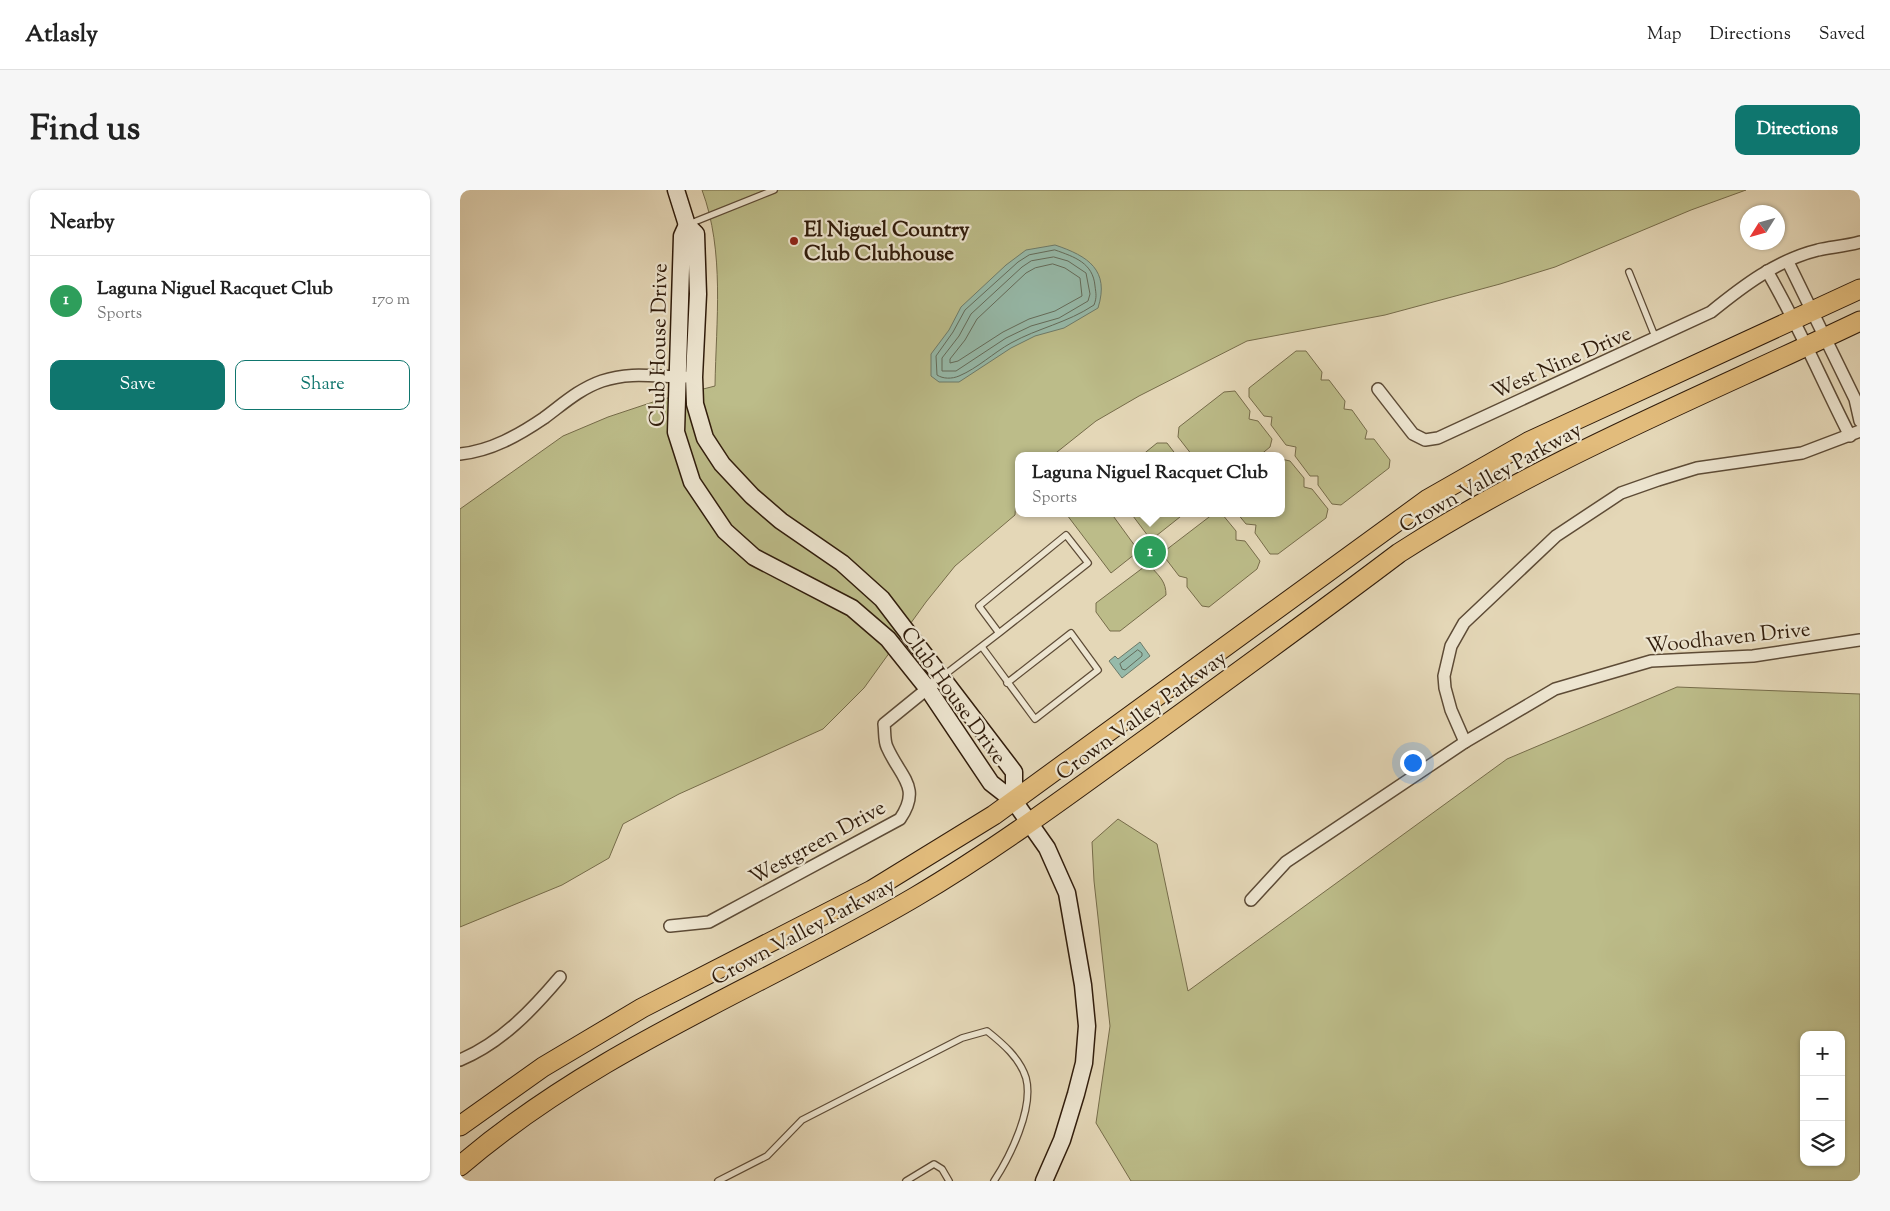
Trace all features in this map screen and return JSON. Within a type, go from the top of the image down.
[{"type":"main road","name":"Crown Valley Parkway","points":[[460,1126],[543,1067],[642,1008],[872,890],[966,833],[1014,801],[1428,499],[1528,442],[1795,320],[1860,288]]},
{"type":"main road","name":"Crown Valley Parkway","points":[[460,1166],[534,1108],[574,1081],[632,1047],[871,923],[945,880],[1029,823],[1398,553],[1443,525],[1488,499],[1638,424],[1860,321]]},
{"type":"street","name":"Club House Drive","points":[[676,190],[687,225],[696,234],[698,266],[694,377],[695,404],[706,438],[722,464],[752,496],[781,521],[842,563],[882,599],[943,676],[1014,772],[1014,801]]},
{"type":"street","name":"Club House Drive","points":[[687,225],[682,236],[676,432],[692,482],[724,531],[754,557],[852,608],[888,638],[928,689],[992,783],[1014,801],[1047,848],[1067,893],[1083,985],[1087,1026],[1084,1063],[1076,1094],[1062,1140],[1044,1181]]},
{"type":"street","name":"West Nine Drive","points":[[1378,388],[1413,434],[1425,440],[1438,438],[1711,312],[1745,284],[1767,271],[1817,251],[1860,242]]},
{"type":"street","points":[[1788,262],[1855,399],[1860,421]]},
{"type":"street","points":[[1465,742],[1451,710],[1445,688],[1444,676],[1450,646],[1464,623],[1556,536],[1621,493],[1658,480],[1697,468],[1802,453],[1855,434],[1805,347],[1795,320],[1767,271]]},
{"type":"street","points":[[460,454],[491,446],[516,436],[574,394],[601,381],[628,374],[694,377]]},
{"type":"street","name":"Woodhaven Drive","points":[[1251,900],[1286,862],[1465,742],[1555,689],[1652,661],[1753,656],[1860,640]]},
{"type":"street","name":"Westgreen Drive","points":[[670,926],[709,922],[900,819],[910,805],[910,789],[886,746],[884,724],[943,676]]},
{"type":"street","points":[[460,1060],[499,1038],[536,1006],[560,977]]},
{"type":"lane","points":[[687,225],[774,190]]},
{"type":"lane","points":[[1629,272],[1656,339]]},
{"type":"lane","points":[[943,676],[999,633],[1088,563],[1066,535],[979,606],[999,633]]},
{"type":"lane","points":[[982,646],[1007,683],[1035,719],[1098,670],[1071,633],[1007,683]]},
{"type":"lane","points":[[718,1181],[767,1156],[802,1120],[962,1038],[987,1030],[1008,1048],[1026,1078],[1026,1104],[1016,1140],[994,1181]]},
{"type":"lane","points":[[906,1181],[934,1164],[942,1168],[949,1181]]},
{"type":"green space","points":[[702,190],[1746,190],[1691,210],[1555,267],[1500,284],[1385,315],[1247,341],[1139,396],[1096,421],[1057,452],[1015,452],[1015,515],[955,566],[926,602],[864,688],[823,729],[679,794],[623,824],[609,858],[562,885],[460,927],[460,509],[563,436],[608,417],[656,401],[715,386],[718,287],[714,238]]},
{"type":"green space","points":[[1296,351],[1306,351],[1322,372],[1321,380],[1329,380],[1345,401],[1344,409],[1352,410],[1367,431],[1365,439],[1374,439],[1390,460],[1389,468],[1341,505],[1332,504],[1318,485],[1318,476],[1310,476],[1295,456],[1296,447],[1286,445],[1271,425],[1272,417],[1264,416],[1249,397],[1249,388]]},
{"type":"green space","points":[[1235,391],[1250,411],[1249,419],[1258,421],[1272,439],[1270,447],[1264,452],[1190,452],[1178,437],[1179,427],[1224,392]]},
{"type":"green space","points":[[1157,443],[1167,443],[1174,452],[1146,452]]},
{"type":"green space","points":[[1285,460],[1290,461],[1304,478],[1304,487],[1312,489],[1328,509],[1326,518],[1278,554],[1270,554],[1255,533],[1256,525],[1246,524],[1240,517],[1285,517]]},
{"type":"green space","points":[[1069,517],[1114,517],[1135,546],[1135,554],[1111,573]]},
{"type":"green space","points":[[1134,517],[1180,517],[1156,536],[1148,536]]},
{"type":"green space","points":[[1209,517],[1224,517],[1236,531],[1236,540],[1245,541],[1260,561],[1257,569],[1209,607],[1202,606],[1187,587],[1187,578],[1179,576],[1166,559],[1166,550]]},
{"type":"green space","points":[[1144,567],[1152,568],[1160,577],[1164,583],[1166,595],[1120,631],[1110,631],[1096,612],[1096,603]]},
{"type":"green space","points":[[1677,687],[1860,694],[1860,1181],[1131,1181],[1096,1123],[1110,1026],[1094,881],[1092,842],[1118,819],[1157,844],[1188,991],[1507,759]]},
{"type":"water","points":[[1055,245],[1077,254],[1093,266],[1101,284],[1098,308],[1064,328],[1035,336],[1011,348],[959,382],[939,382],[931,376],[931,354],[949,330],[961,307],[1006,265],[1026,250]]},
{"type":"water","points":[[1140,642],[1150,656],[1122,678],[1109,661],[1115,656],[1118,659]]},
{"type":"place","name":"El Niguel Country Club Clubhouse","points":[[794,241]]},
{"type":"place","name":"Laguna Niguel Racquet Club","points":[[1150,552]]}]
